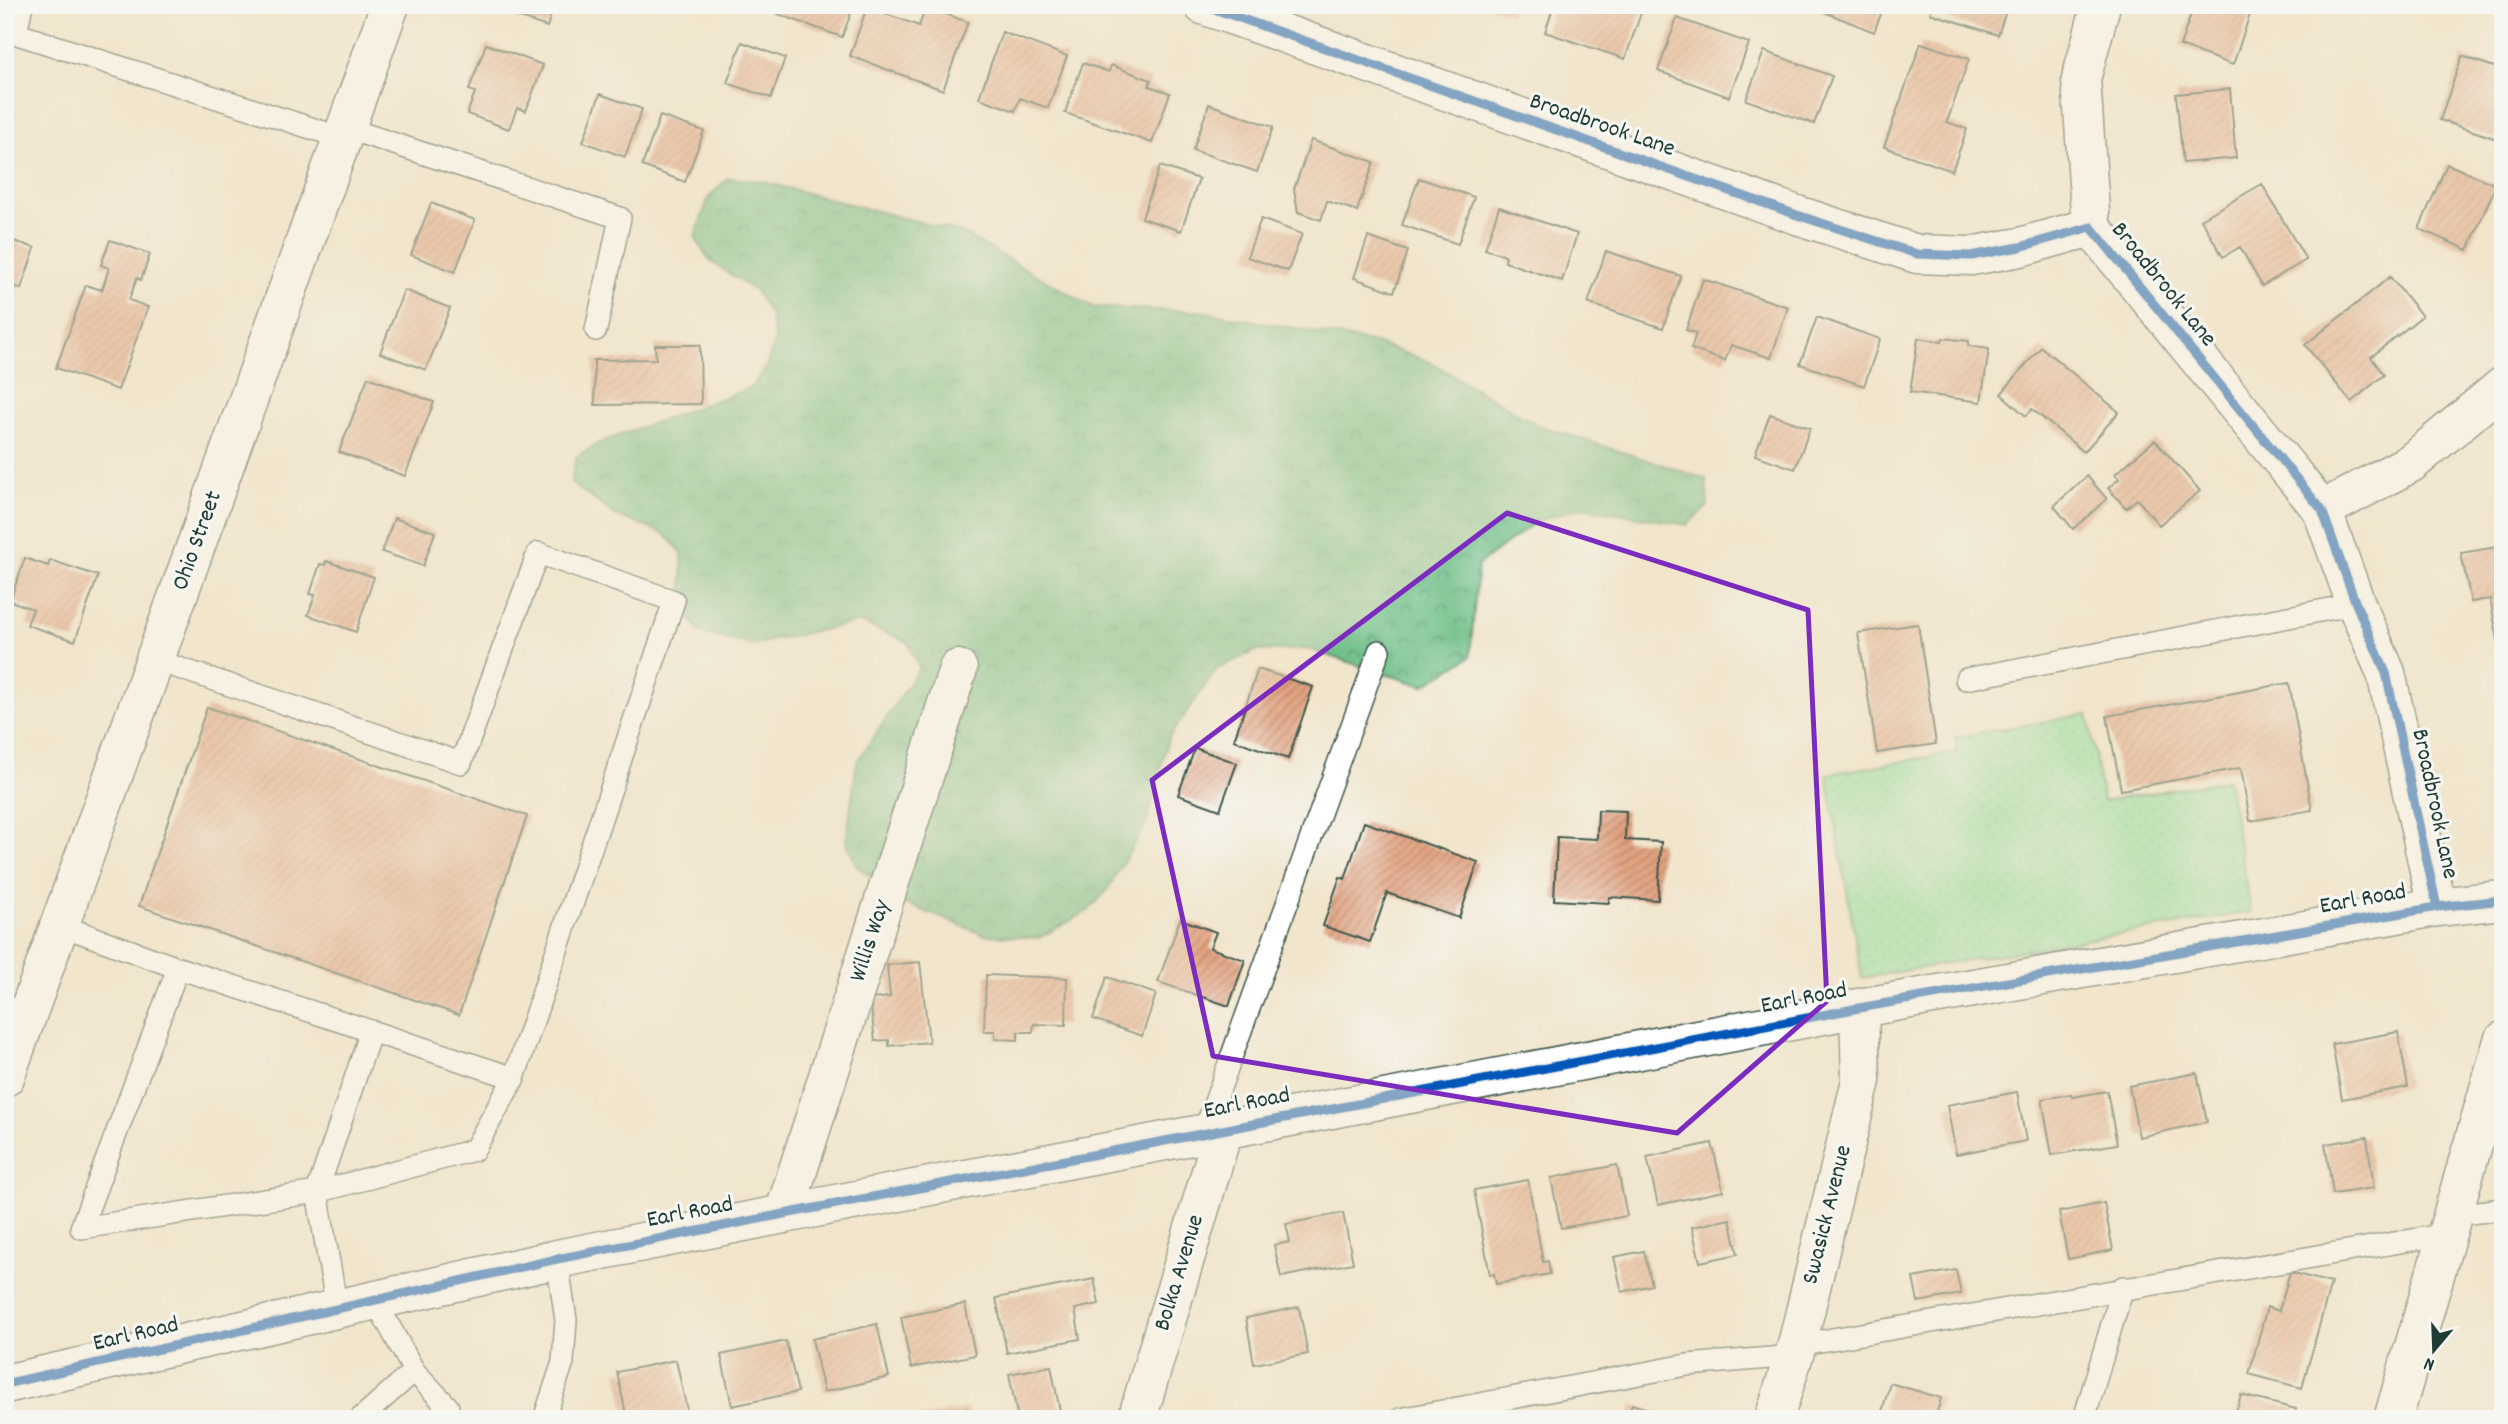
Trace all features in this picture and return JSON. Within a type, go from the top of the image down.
[{"type":"street","name":"Ohio Street","points":[[5,1077],[390,5]]},
{"type":"street","name":"Broadbrook Lane","points":[[1203,5],[1797,215],[1917,254],[1971,256],[2020,247],[2091,227],[2322,510],[2356,604],[2386,673],[2437,907]]},
{"type":"street","points":[[2091,227],[2081,79],[2101,5]]},
{"type":"street","points":[[2322,510],[2411,463],[2503,386]]},
{"type":"street","name":"Willis Way","points":[[784,1214],[958,669]]},
{"type":"street","name":"Earl Road","points":[[5,1384],[556,1259],[1214,1130],[1858,1008],[2437,907],[2503,900]]},
{"type":"street","name":"Swasick Avenue","points":[[1774,1419],[1795,1351],[1861,1081],[1858,1008]]},
{"type":"street","points":[[2393,1419],[2503,1041]]},
{"type":"street","name":"Bolka Avenue","points":[[1137,1419],[1214,1130]]},
{"type":"lane","points":[[22,5],[10,32],[620,218],[596,330]]},
{"type":"lane","points":[[155,660],[461,763],[538,553],[674,601],[514,1079],[474,1150],[317,1192],[81,1228],[178,968]]},
{"type":"lane","points":[[1966,680],[2356,604]]},
{"type":"lane","points":[[1214,1130],[1379,651]]},
{"type":"lane","points":[[60,925],[178,968],[514,1079]]},
{"type":"lane","points":[[337,1309],[317,1192],[370,1031]]},
{"type":"lane","points":[[1400,1419],[1457,1413],[1687,1365],[1795,1351],[2450,1225],[2503,1209]]},
{"type":"lane","points":[[544,1419],[563,1362],[566,1320],[556,1259]]},
{"type":"lane","points":[[2084,1419],[2123,1287]]},
{"type":"lane","points":[[375,1300],[414,1371],[448,1407],[447,1419]]},
{"type":"lane","points":[[360,1419],[414,1371]]},
{"type":"highlighted area","points":[[1507,513],[1808,610],[1827,1001],[1677,1133],[1213,1056],[1152,780]]},
{"type":"green space","points":[[728,178],[760,181],[962,233],[1093,307],[1207,312],[1375,343],[1430,362],[1538,425],[1706,479],[1708,506],[1687,525],[1580,507],[1535,522],[1478,565],[1470,657],[1423,686],[1308,649],[1255,651],[1217,669],[1168,739],[1147,822],[1106,892],[1088,911],[1039,938],[985,935],[904,903],[857,866],[846,841],[857,762],[919,668],[908,642],[859,622],[751,645],[700,633],[683,608],[682,553],[665,534],[615,515],[571,483],[576,457],[599,443],[752,387],[767,364],[775,340],[770,315],[755,291],[709,260],[695,237],[709,197]]},
{"type":"green space","points":[[2088,714],[2103,801],[2228,780],[2251,912],[1862,978],[1827,774],[1957,752],[1955,737]]},
{"type":"building","points":[[502,5],[554,5],[547,27],[500,11]]},
{"type":"building","points":[[778,5],[854,5],[842,37],[775,13]]},
{"type":"building","points":[[1486,5],[1513,5],[1510,14]]},
{"type":"building","points":[[1554,5],[1629,5],[1642,10],[1625,59],[1545,32]]},
{"type":"building","points":[[1807,5],[1881,5],[1884,6],[1874,32]]},
{"type":"building","points":[[1933,5],[2008,5],[1998,35],[1930,13]]},
{"type":"building","points":[[2194,5],[2253,5],[2233,65],[2180,46]]},
{"type":"building","points":[[867,7],[919,26],[926,7],[968,22],[943,90],[850,56]]},
{"type":"building","points":[[2503,9],[2503,33],[2495,30]]},
{"type":"building","points":[[1677,18],[1749,43],[1729,97],[1658,71]]},
{"type":"building","points":[[1002,32],[1067,56],[1048,108],[1020,98],[1015,111],[979,98]]},
{"type":"building","points":[[742,42],[785,58],[771,98],[727,83]]},
{"type":"building","points":[[1921,43],[1969,59],[1947,122],[1967,129],[1952,171],[1884,147]]},
{"type":"building","points":[[486,44],[543,65],[526,111],[517,108],[509,129],[467,114],[475,92],[469,90]]},
{"type":"building","points":[[1764,51],[1832,76],[1814,124],[1746,100]]},
{"type":"building","points":[[2462,56],[2503,70],[2503,141],[2440,120]]},
{"type":"building","points":[[1083,63],[1109,72],[1111,65],[1151,80],[1149,86],[1170,93],[1152,143],[1065,113]]},
{"type":"building","points":[[2230,89],[2236,158],[2183,163],[2176,94]]},
{"type":"building","points":[[600,94],[642,109],[625,157],[583,142]]},
{"type":"building","points":[[1209,104],[1273,127],[1257,172],[1193,150]]},
{"type":"building","points":[[660,116],[704,131],[685,182],[642,166]]},
{"type":"building","points":[[1311,140],[1374,162],[1357,211],[1327,201],[1321,220],[1298,212],[1294,189]]},
{"type":"building","points":[[2447,164],[2496,185],[2468,250],[2419,229]]},
{"type":"building","points":[[1160,166],[1199,179],[1181,231],[1142,218]]},
{"type":"building","points":[[1419,178],[1474,197],[1458,244],[1402,225]]},
{"type":"building","points":[[2262,184],[2306,260],[2262,286],[2240,247],[2223,257],[2201,219]]},
{"type":"building","points":[[431,203],[475,220],[455,272],[411,255]]},
{"type":"building","points":[[1499,207],[1577,234],[1562,281],[1505,262],[1506,256],[1485,249]]},
{"type":"building","points":[[1261,219],[1302,234],[1288,271],[1247,257]]},
{"type":"building","points":[[1368,237],[1408,251],[1394,292],[1354,278]]},
{"type":"building","points":[[5,238],[35,248],[21,289],[5,283]]},
{"type":"building","points":[[110,240],[150,254],[141,280],[137,278],[129,300],[148,307],[118,390],[56,368],[86,285],[102,290],[109,268],[101,265]]},
{"type":"building","points":[[1606,251],[1681,276],[1663,328],[1588,303]]},
{"type":"building","points":[[2390,277],[2422,316],[2371,357],[2384,375],[2351,402],[2305,345]]},
{"type":"building","points":[[1703,279],[1788,307],[1771,358],[1731,345],[1725,361],[1691,349],[1696,333],[1686,330]]},
{"type":"building","points":[[404,290],[450,308],[426,370],[380,353]]},
{"type":"building","points":[[1817,317],[1880,339],[1864,386],[1800,364]]},
{"type":"building","points":[[1918,338],[1942,342],[1943,338],[1969,341],[1968,346],[1989,349],[1981,402],[1910,392]]},
{"type":"building","points":[[655,345],[700,345],[701,404],[595,405],[594,360],[656,359]]},
{"type":"building","points":[[2041,347],[2119,412],[2084,452],[2032,409],[2026,416],[2001,394]]},
{"type":"building","points":[[368,377],[434,402],[405,476],[339,452]]},
{"type":"building","points":[[1770,414],[1810,428],[1795,469],[1755,455]]},
{"type":"building","points":[[2155,440],[2200,491],[2159,525],[2137,499],[2126,508],[2108,488],[2119,479],[2115,474]]},
{"type":"building","points":[[2087,476],[2107,499],[2073,529],[2054,506]]},
{"type":"building","points":[[394,518],[435,532],[423,566],[382,552]]},
{"type":"building","points":[[2503,546],[2501,655],[2490,599],[2471,602],[2461,553]]},
{"type":"building","points":[[25,558],[48,566],[50,560],[98,576],[75,641],[27,625],[33,609],[10,601]]},
{"type":"building","points":[[326,561],[374,577],[356,632],[308,615],[315,595],[310,594],[320,564],[325,565]]},
{"type":"building","points":[[1918,624],[1936,744],[1877,753],[1858,633]]},
{"type":"building","points":[[1258,669],[1313,687],[1288,759],[1234,740]]},
{"type":"building","points":[[2289,683],[2312,810],[2250,821],[2241,768],[2121,790],[2107,716]]},
{"type":"building","points":[[207,707],[527,816],[459,1015],[139,906]]},
{"type":"building","points":[[2503,722],[2503,750],[2502,750],[2496,723]]},
{"type":"building","points":[[1195,748],[1237,763],[1220,810],[1178,795]]},
{"type":"building","points":[[1598,810],[1626,811],[1625,840],[1661,842],[1658,900],[1609,897],[1609,903],[1554,900],[1557,837],[1597,839]]},
{"type":"building","points":[[1364,822],[1478,862],[1459,918],[1387,893],[1370,942],[1323,926],[1340,877],[1345,879]]},
{"type":"building","points":[[1180,919],[1216,932],[1210,948],[1245,960],[1229,1006],[1158,982]]},
{"type":"building","points":[[920,962],[929,1042],[889,1046],[889,1040],[875,1041],[870,999],[890,997],[887,965]]},
{"type":"building","points":[[986,975],[1067,978],[1066,1025],[1034,1024],[1033,1032],[1018,1032],[1018,1040],[995,1039],[995,1031],[984,1031]]},
{"type":"building","points":[[1107,977],[1156,994],[1142,1036],[1093,1019]]},
{"type":"building","points":[[2398,1032],[2408,1087],[2342,1099],[2332,1044]]},
{"type":"building","points":[[2197,1073],[2207,1122],[2139,1137],[2129,1086]]},
{"type":"building","points":[[2107,1091],[2117,1144],[2052,1155],[2042,1099]]},
{"type":"building","points":[[2017,1092],[2026,1141],[1956,1154],[1947,1105]]},
{"type":"building","points":[[2367,1137],[2374,1188],[2333,1194],[2325,1144]]},
{"type":"building","points":[[1712,1143],[1723,1191],[1658,1205],[1647,1157]]},
{"type":"building","points":[[1617,1165],[1627,1216],[1561,1228],[1551,1178]]},
{"type":"building","points":[[1528,1180],[1543,1262],[1548,1261],[1550,1274],[1496,1284],[1494,1274],[1490,1275],[1474,1190]]},
{"type":"building","points":[[2104,1203],[2113,1250],[2068,1259],[2059,1212]]},
{"type":"building","points":[[1343,1213],[1353,1263],[1281,1277],[1274,1245],[1290,1242],[1286,1224]]},
{"type":"building","points":[[1730,1219],[1738,1254],[1700,1262],[1692,1227]]},
{"type":"building","points":[[1644,1251],[1652,1285],[1622,1292],[1614,1257]]},
{"type":"building","points":[[1956,1270],[1961,1294],[1918,1302],[1913,1278]]},
{"type":"building","points":[[2290,1272],[2331,1283],[2302,1388],[2249,1374],[2267,1307],[2279,1311]]},
{"type":"building","points":[[1094,1279],[1099,1304],[1075,1309],[1080,1339],[1007,1353],[996,1298]]},
{"type":"building","points":[[965,1304],[975,1355],[911,1368],[901,1317]]},
{"type":"building","points":[[1299,1307],[1308,1354],[1254,1364],[1246,1318]]},
{"type":"building","points":[[877,1324],[889,1377],[824,1392],[812,1339]]},
{"type":"building","points":[[786,1341],[798,1392],[732,1406],[721,1355]]},
{"type":"building","points":[[676,1360],[689,1419],[627,1419],[617,1372]]},
{"type":"building","points":[[1051,1366],[1060,1411],[1018,1419],[1009,1374]]},
{"type":"building","points":[[1890,1383],[1941,1398],[1935,1419],[1880,1419]]},
{"type":"building","points":[[2241,1395],[2296,1409],[2293,1419],[2234,1419]]},
{"type":"building","points":[[1632,1404],[1674,1418],[1674,1419],[1627,1419]]},
{"type":"building","points":[[967,1408],[969,1419],[921,1419],[921,1418]]},
{"type":"building","points":[[606,1413],[607,1419],[582,1417]]},
{"type":"cycle path","points":[[1203,5],[1797,215],[1917,254],[1971,256],[2020,247],[2091,227],[2322,510],[2356,604],[2386,673],[2437,907]]},
{"type":"cycle path","points":[[5,1384],[557,1259],[784,1214],[1859,1008],[2437,907],[2503,900]]}]
